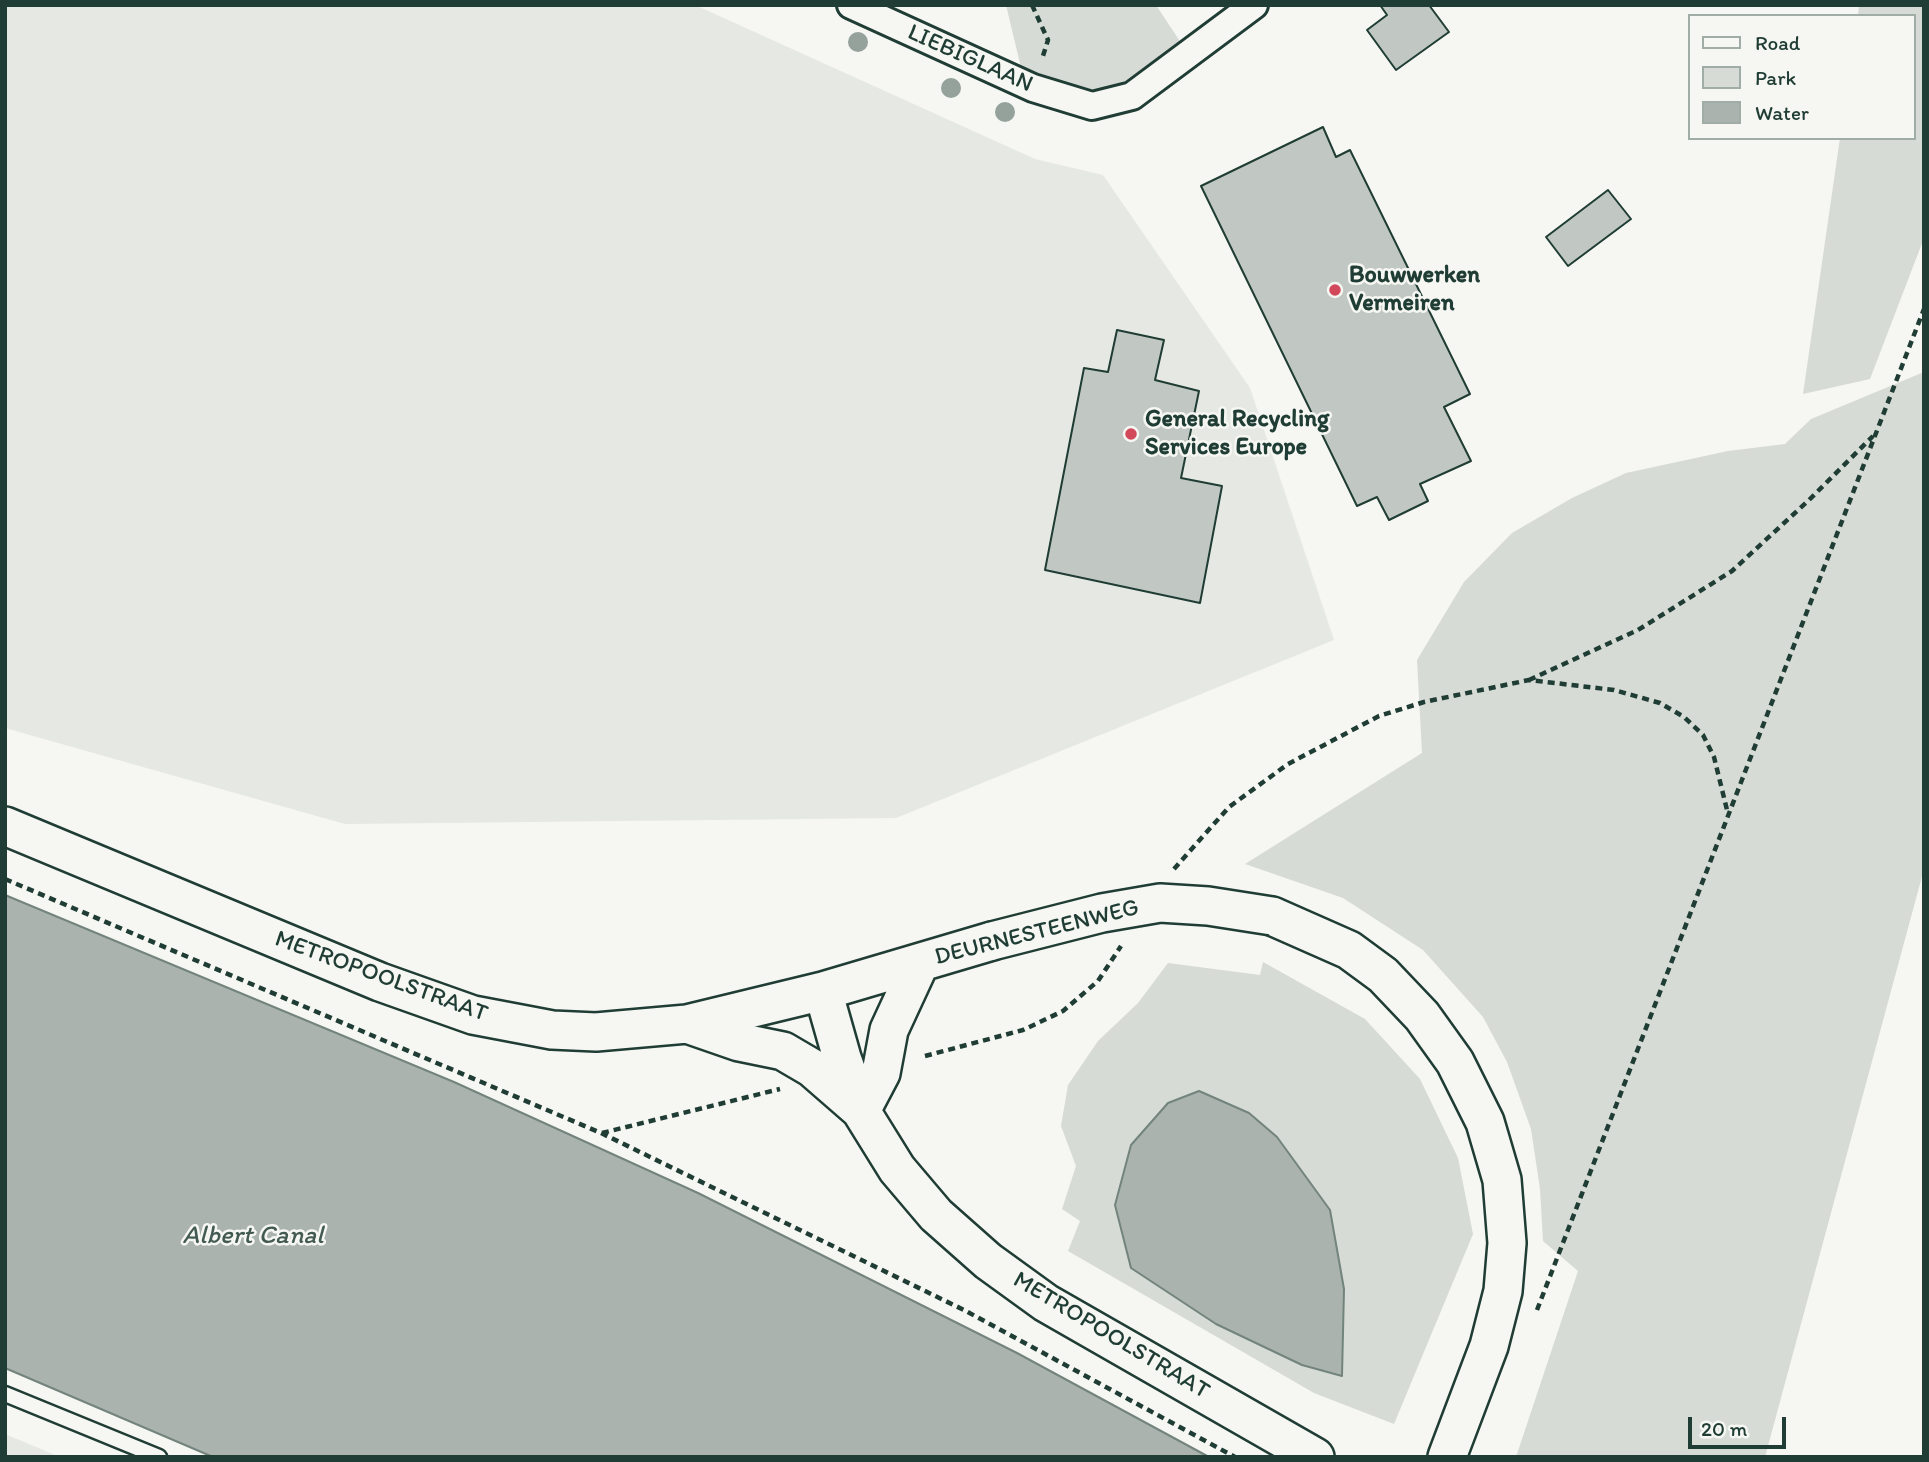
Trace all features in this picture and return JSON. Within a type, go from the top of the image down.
[{"type":"street","name":"LIEBIGLAAN","points":[[851,5],[1033,88],[1092,106],[1132,96],[1254,5]]},
{"type":"street","name":"METROPOOLSTRAAT","points":[[5,826],[380,982],[472,1015],[552,1030],[596,1032],[687,1024],[823,990],[842,1058],[861,1111],[905,1178],[936,1215],[988,1261],[1067,1315],[1315,1457]]},
{"type":"street","name":"DEURNESTEENWEG","points":[[823,990],[992,941],[1102,913],[1160,903],[1208,905],[1272,916],[1349,950],[1383,975],[1422,1016],[1455,1062],[1486,1122],[1502,1180],[1507,1243],[1503,1291],[1489,1346],[1447,1455]]},
{"type":"street","points":[[687,1024],[738,1042],[783,1051],[812,1068],[861,1111],[881,1073],[888,1030],[920,963]]},
{"type":"lane","points":[[5,1394],[159,1457]]},
{"type":"path","points":[[1032,5],[1048,40],[1033,88]]},
{"type":"path","points":[[1535,1316],[1924,309]]},
{"type":"path","points":[[1379,716],[1424,702],[1529,680],[1638,630],[1732,571],[1810,500],[1876,433]]},
{"type":"path","points":[[1529,680],[1614,690],[1660,703],[1684,717],[1703,735],[1714,757],[1728,816]]},
{"type":"path","points":[[5,879],[601,1133],[964,1310],[1235,1457]]},
{"type":"path","points":[[601,1133],[784,1088]]},
{"type":"shaded area","points":[[5,5],[695,5],[1035,159],[1103,175],[1250,388],[1334,640],[896,818],[345,824],[5,728]]},
{"type":"shaded area","points":[[5,1434],[60,1457],[5,1457]]},
{"type":"green space","points":[[1006,5],[1156,5],[1185,49],[1092,100],[1022,72]]},
{"type":"green space","points":[[1859,5],[1924,5],[1924,238],[1870,379],[1803,394],[1840,140],[1915,140],[1915,14],[1858,14]]},
{"type":"green space","points":[[1924,372],[1924,869],[1765,1457],[1516,1457],[1578,1271],[1543,1241],[1540,1189],[1531,1129],[1507,1062],[1483,1017],[1423,950],[1343,898],[1245,864],[1422,753],[1417,660],[1464,582],[1512,533],[1572,498],[1626,473],[1728,451],[1785,444],[1811,419]]},
{"type":"green space","points":[[1263,962],[1365,1019],[1420,1079],[1458,1158],[1473,1234],[1394,1424],[1314,1393],[1068,1251],[1080,1221],[1062,1209],[1076,1166],[1061,1126],[1068,1085],[1098,1041],[1138,1003],[1168,963],[1260,975]]},
{"type":"water","name":"Albert Canal","points":[[5,895],[454,1082],[698,1193],[1017,1353],[1209,1457],[213,1457],[5,1368]]},
{"type":"water","points":[[1199,1091],[1249,1113],[1277,1137],[1330,1210],[1344,1289],[1342,1376],[1302,1365],[1216,1324],[1131,1268],[1115,1205],[1131,1145],[1168,1103]]},
{"type":"building","points":[[1380,5],[1429,5],[1449,32],[1396,70],[1367,30],[1387,15]]},
{"type":"building","name":"Bouwwerken Vermeiren","points":[[1323,127],[1336,157],[1350,150],[1470,394],[1444,407],[1471,461],[1420,484],[1428,501],[1389,520],[1377,497],[1357,506],[1201,186]]},
{"type":"building","points":[[1608,190],[1631,219],[1568,266],[1546,237]]},
{"type":"building","name":"General Recycling Services Europe","points":[[1117,330],[1164,340],[1155,380],[1199,391],[1181,478],[1222,486],[1200,603],[1045,570],[1084,368],[1108,372]]},
{"type":"place","name":"Bouwwerken Vermeiren","points":[[1335,290]]},
{"type":"place","name":"General Recycling Services Europe","points":[[1131,434]]}]
